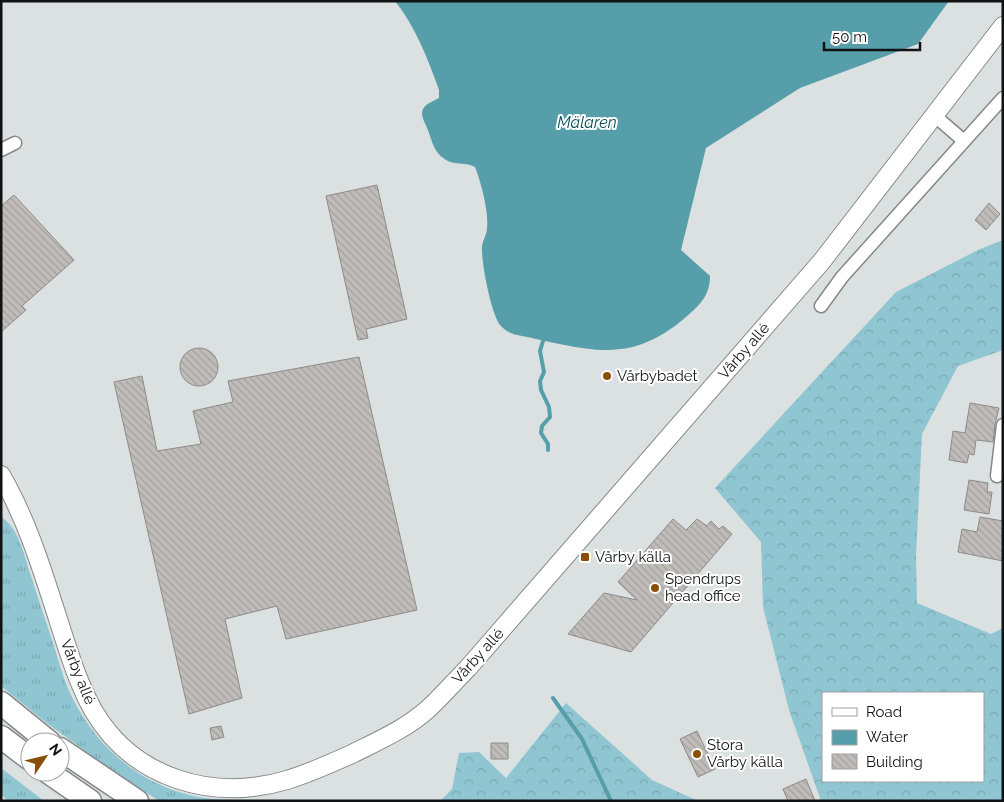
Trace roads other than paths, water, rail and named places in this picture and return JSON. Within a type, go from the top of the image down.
[{"type":"highway","points":[[1,703],[37,732]]},
{"type":"highway","points":[[1,737],[20,751]]},
{"type":"highway","points":[[70,756],[138,801]]},
{"type":"highway","points":[[62,782],[90,801]]},
{"type":"street","name":"Vårby allé","points":[[1,475],[13,495],[31,536],[68,651],[86,696],[107,730],[124,750],[139,761],[172,778],[216,787],[242,787],[287,780],[325,766],[389,736],[428,709],[468,668],[822,261],[1003,26]]},
{"type":"street","points":[[821,306],[842,277],[1003,98]]},
{"type":"street","points":[[935,116],[964,141]]},
{"type":"street","points":[[1,150],[15,143]]},
{"type":"street","points":[[995,475],[1003,425]]},
{"type":"water","name":"Mälaren","points":[[395,1],[949,1],[918,44],[800,88],[706,148],[681,250],[710,276],[710,283],[706,294],[691,313],[665,333],[625,349],[605,350],[564,345],[517,335],[508,332],[500,325],[493,310],[483,263],[482,246],[486,232],[487,214],[477,173],[472,165],[454,163],[443,158],[434,147],[422,112],[426,105],[439,98],[439,90],[415,32]]},
{"type":"waterway","points":[[543,341],[540,351],[544,372],[540,381],[541,390],[549,407],[550,417],[542,426],[541,433],[548,444],[548,450]]},
{"type":"waterway","points":[[553,698],[582,739],[611,801]]},
{"type":"place","name":"Vårbybadet","points":[[607,376]]},
{"type":"place","name":"Vårby källa","points":[[585,557]]},
{"type":"place","name":"Spendrups head office","points":[[655,588]]},
{"type":"place","name":"Stora Vårby källa","points":[[697,754]]}]
